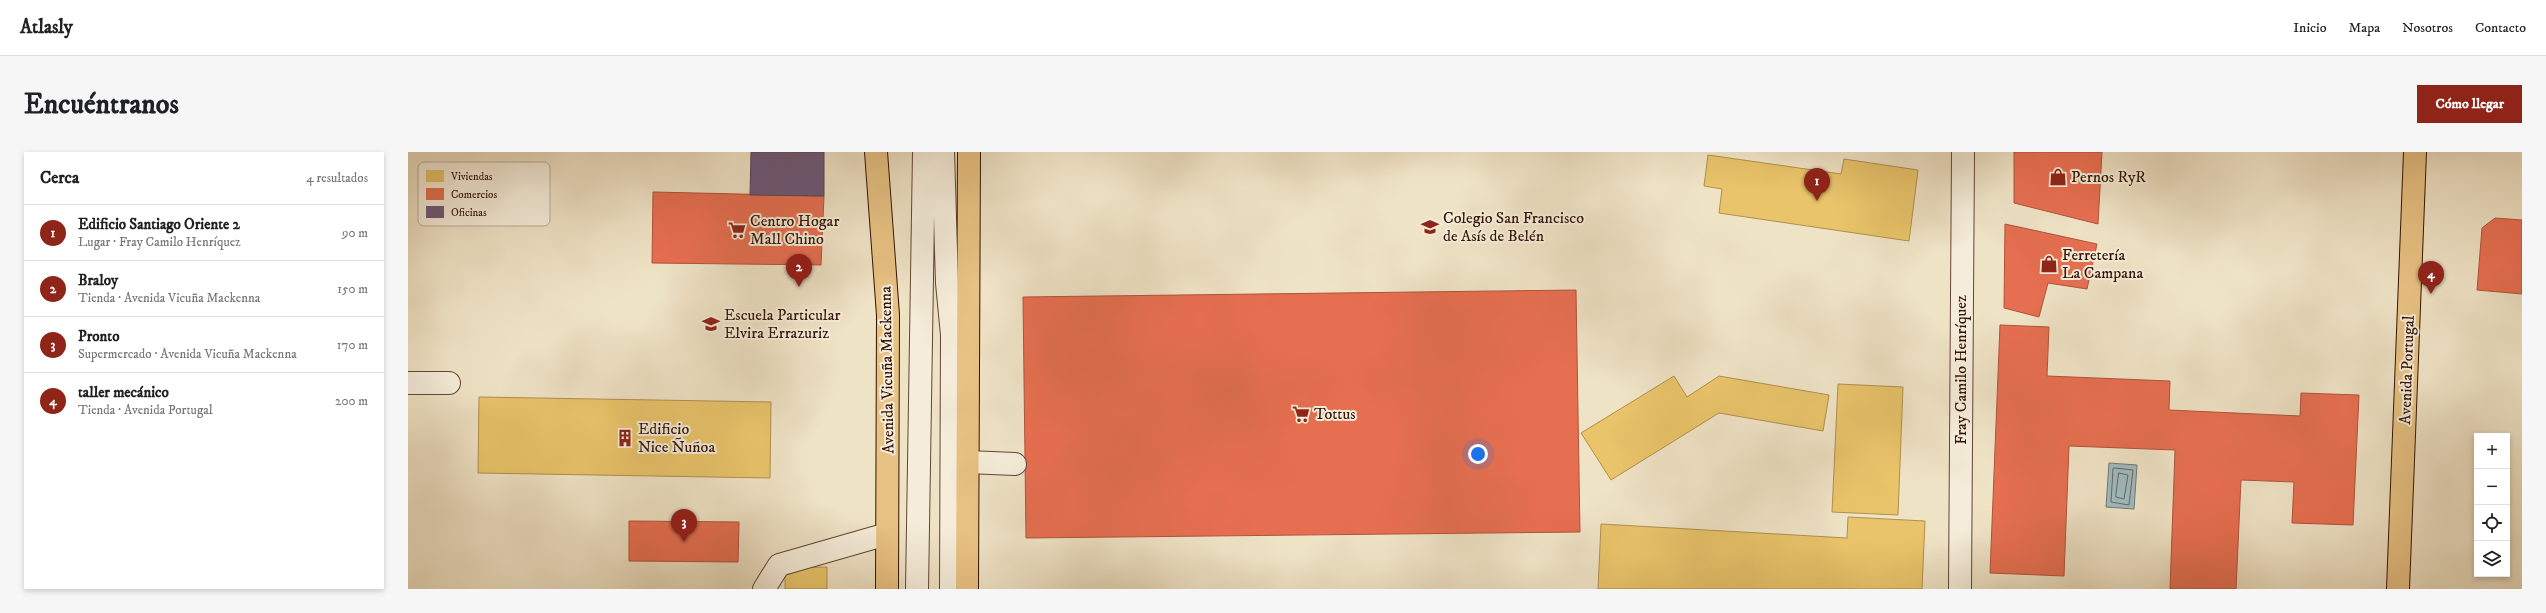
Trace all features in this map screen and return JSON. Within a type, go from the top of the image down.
[{"type":"main road","name":"Avenida Vicuña Mackenna","points":[[876,152],[888,315],[887,589]]},
{"type":"main road","points":[[967,589],[969,152]]},
{"type":"main road","name":"Avenida Portugal","points":[[2398,589],[2415,152]]},
{"type":"street","points":[[917,589],[918,440],[924,152]]},
{"type":"street","points":[[943,152],[947,283],[952,335],[951,589]]},
{"type":"street","name":"Fray Camilo Henríquez","points":[[1960,589],[1963,152]]},
{"type":"street","points":[[952,335],[969,210]]},
{"type":"street","points":[[408,383],[450,383]]},
{"type":"street","points":[[967,462],[1015,464]]},
{"type":"street","points":[[764,589],[779,565],[887,534]]},
{"type":"water","points":[[2109,463],[2137,465],[2134,509],[2106,507]]},
{"type":"building: Viviendas","points":[[1708,155],[1841,174],[1844,159],[1918,170],[1909,241],[1719,213],[1722,189],[1704,186]]},
{"type":"building: Viviendas","points":[[1674,376],[1687,397],[1719,376],[1829,395],[1823,431],[1719,413],[1611,480],[1581,433]]},
{"type":"building: Viviendas","points":[[1838,384],[1903,387],[1898,515],[1832,512]]},
{"type":"building: Viviendas","name":"Edificio Nice Ñuñoa","points":[[479,397],[771,402],[770,478],[478,473]]},
{"type":"building: Viviendas","points":[[1848,517],[1925,521],[1922,589],[1598,589],[1601,524],[1847,538]]},
{"type":"building: Viviendas","points":[[827,567],[827,589],[785,589],[785,568]]},
{"type":"building: Comercios","name":"Pernos RyR","points":[[2014,152],[2102,152],[2098,224],[2014,203]]},
{"type":"building: Comercios","name":"Centro Hogar Mall Chino","points":[[653,192],[824,196],[821,265],[652,263]]},
{"type":"building: Comercios","points":[[2495,218],[2522,220],[2522,294],[2477,290],[2482,228]]},
{"type":"building: Comercios","name":"Ferretería La Campana","points":[[2005,224],[2097,244],[2087,289],[2048,283],[2039,317],[2004,308]]},
{"type":"building: Comercios","name":"Tottus","points":[[1576,290],[1580,532],[1026,538],[1023,297]]},
{"type":"building: Comercios","points":[[2000,325],[2049,327],[2047,376],[2170,381],[2169,410],[2300,416],[2301,393],[2359,395],[2353,525],[2292,523],[2294,482],[2241,480],[2236,589],[2170,589],[2175,450],[2069,446],[2064,576],[1990,573]]},
{"type":"building: Comercios","points":[[629,521],[739,522],[738,562],[629,561]]},
{"type":"building: Oficinas","points":[[751,152],[824,152],[824,196],[750,195]]},
{"type":"place","name":"Pernos RyR","points":[[2058,177]]},
{"type":"place","name":"Edificio Santiago Oriente 2","points":[[1817,201]]},
{"type":"place","name":"Colegio San Francisco de Asís de Belén","points":[[1430,227]]},
{"type":"place","name":"Centro Hogar Mall Chino","points":[[737,230]]},
{"type":"place","name":"Ferretería La Campana","points":[[2049,264]]},
{"type":"place","name":"Braloy","points":[[799,287]]},
{"type":"place","name":"taller mecánico","points":[[2431,294]]},
{"type":"place","name":"Escuela Particular Elvira Errazuriz","points":[[711,324]]},
{"type":"place","name":"Tottus","points":[[1301,414]]},
{"type":"place","name":"Edificio Nice Ñuñoa","points":[[625,438]]},
{"type":"place","name":"Pronto","points":[[684,542]]}]
